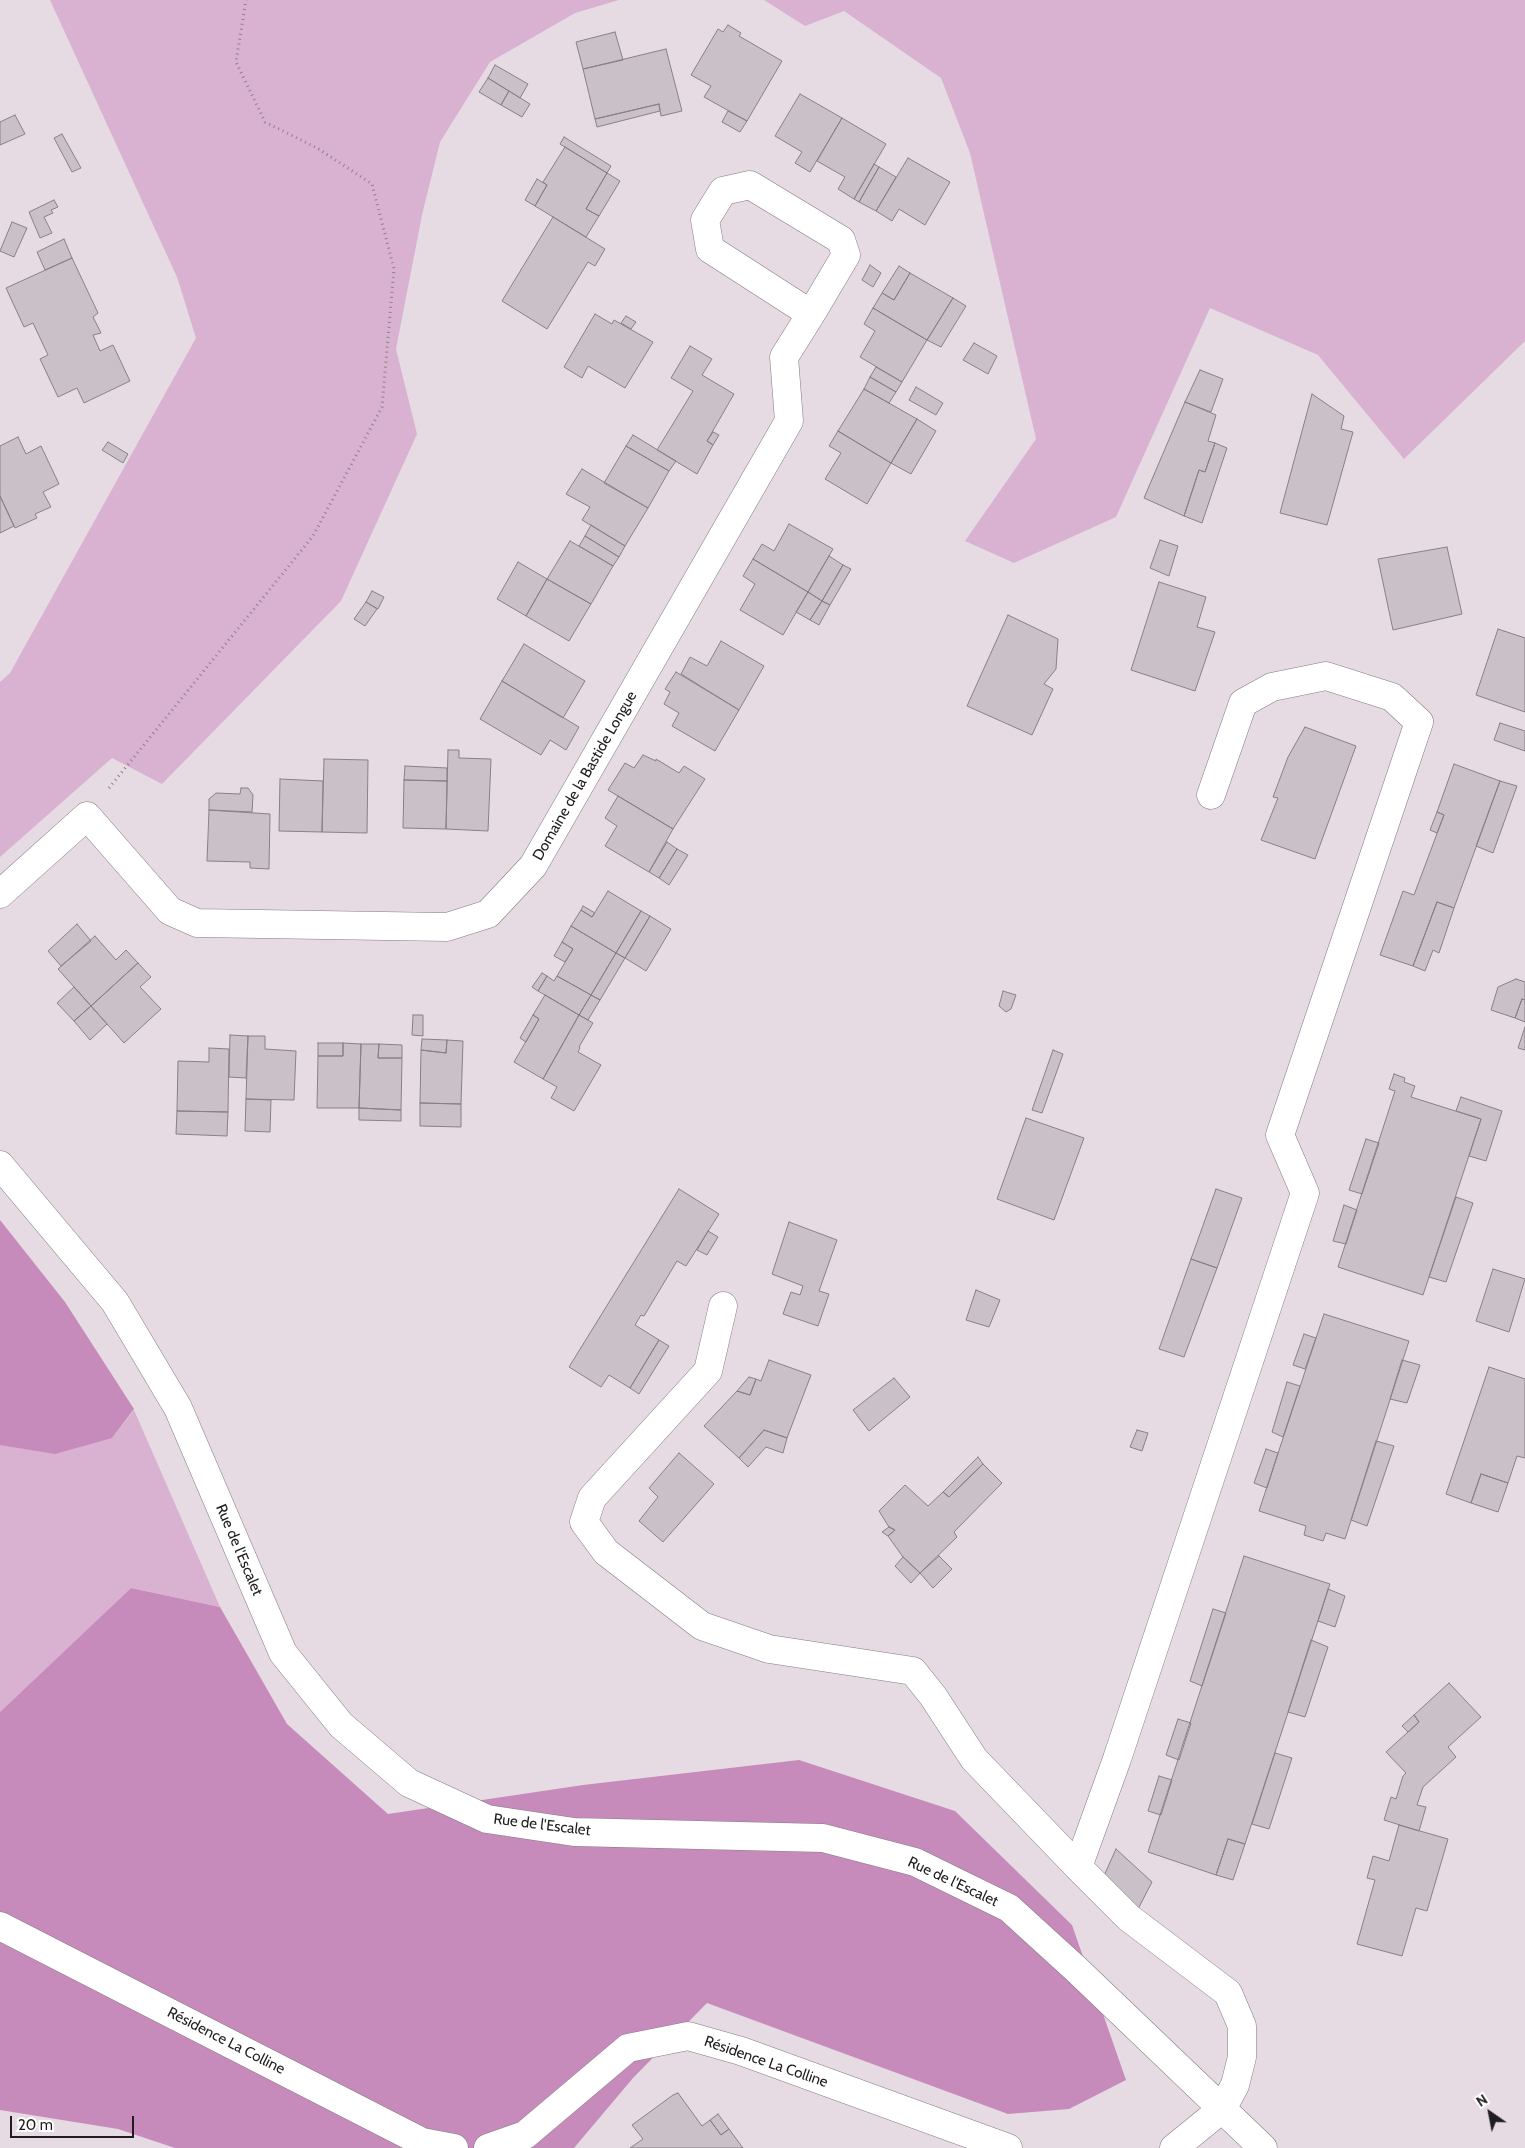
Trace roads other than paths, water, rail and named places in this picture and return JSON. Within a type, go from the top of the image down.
[{"type":"street","name":"Domaine de la Bastide Longue","points":[[0,894],[87,816],[170,911],[197,923],[447,927],[488,914],[534,866],[789,421],[784,357],[811,314],[846,254],[840,240],[750,185],[723,192],[704,220],[710,249],[811,314]]},
{"type":"street","points":[[1078,1867],[1117,1759],[1305,1193],[1280,1135],[1419,722],[1392,696],[1326,676],[1272,687],[1243,702],[1211,795]]},
{"type":"street","name":"Rue de l'Escalet","points":[[0,1165],[116,1302],[178,1408],[283,1653],[341,1724],[410,1783],[487,1819],[574,1832],[823,1838],[915,1862],[1009,1908],[1077,1970],[1263,2148]]},
{"type":"street","points":[[724,1306],[708,1370],[592,1498],[584,1522],[606,1552],[702,1626],[769,1649],[913,1671],[933,1696],[974,1759],[1078,1867],[1129,1918],[1228,1993],[1242,2026],[1242,2057],[1235,2085],[1222,2109],[1174,2148]]},
{"type":"street","name":"Résidence La Colline","points":[[0,1926],[422,2142],[454,2148]]},
{"type":"street","name":"Résidence La Colline","points":[[488,2148],[525,2135],[628,2048],[688,2036],[742,2051],[1008,2148]]}]
